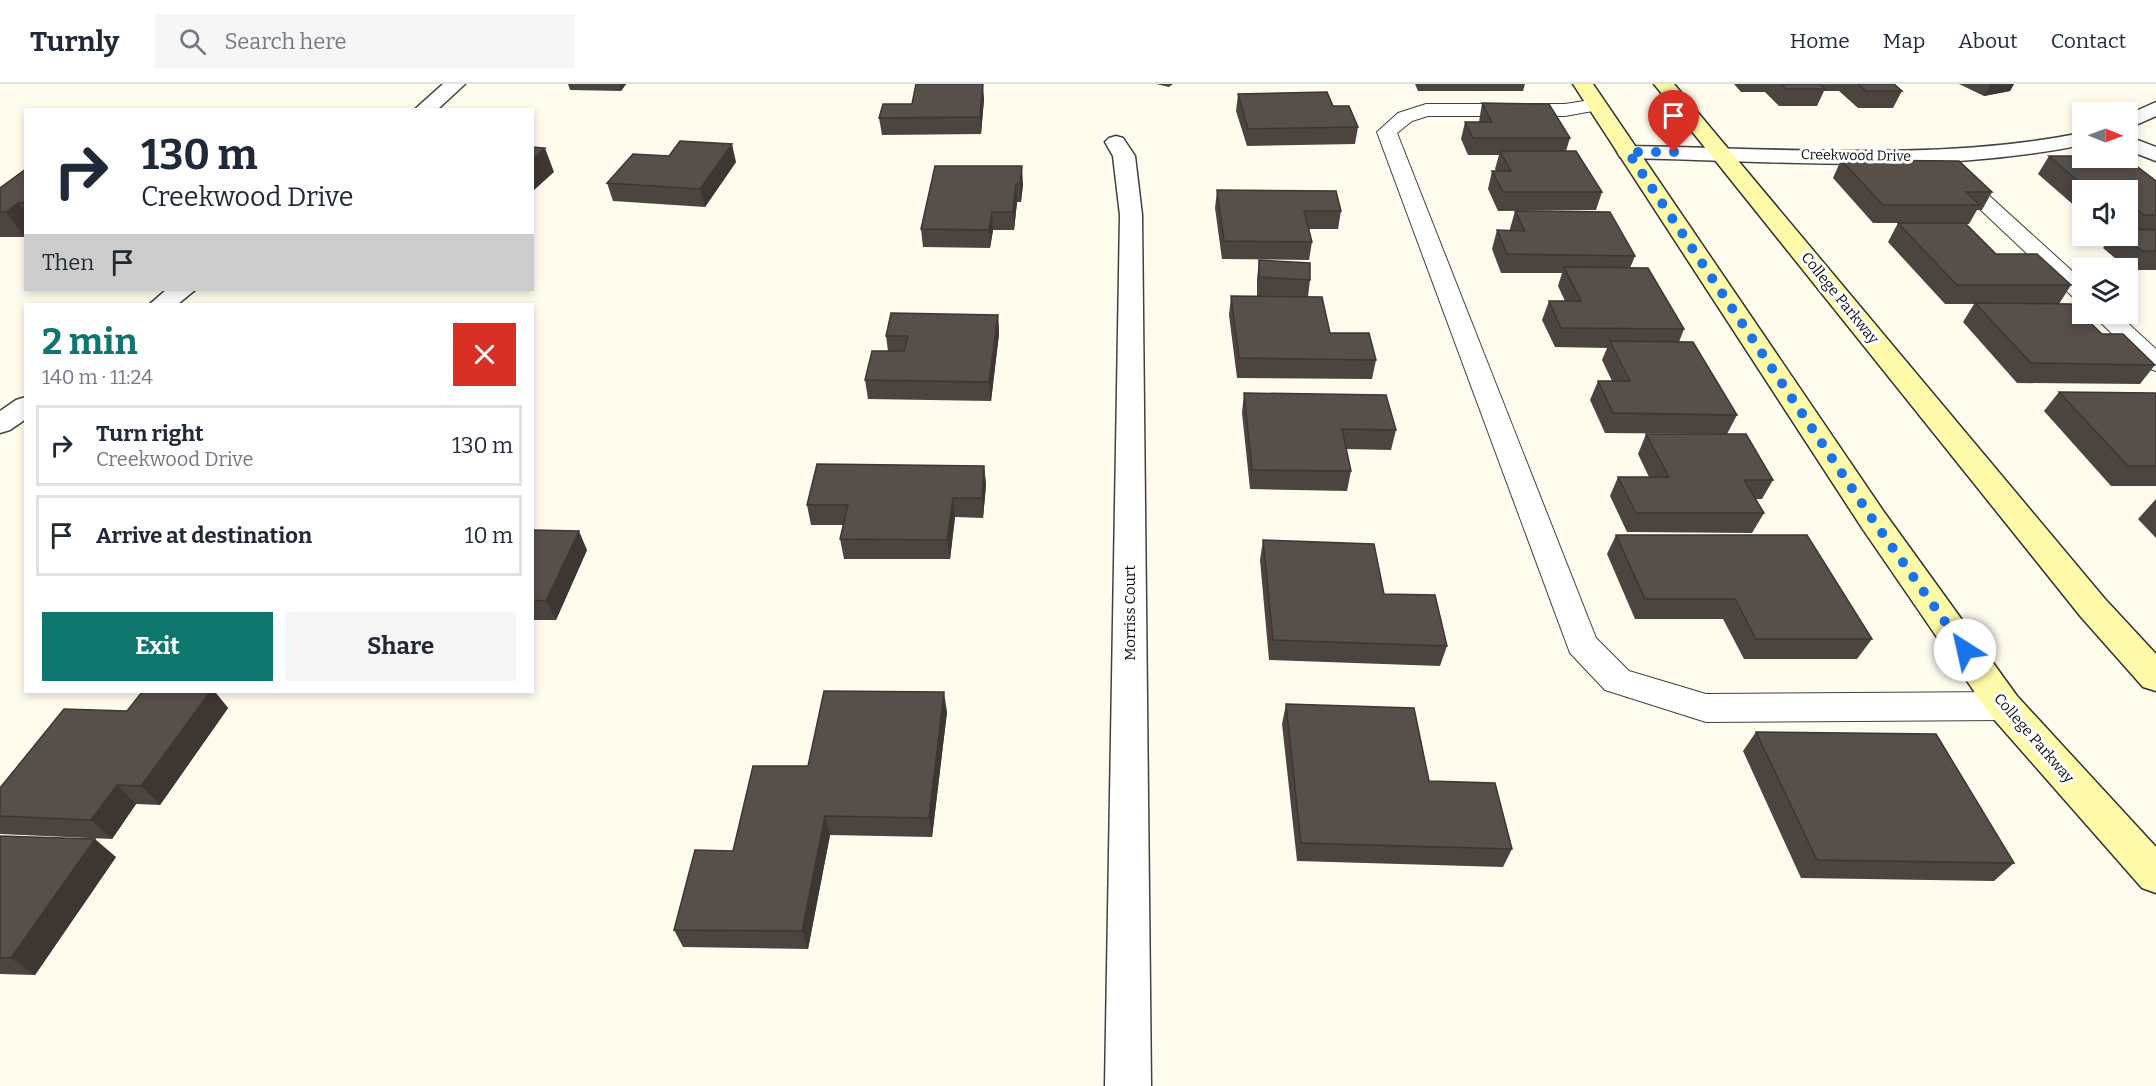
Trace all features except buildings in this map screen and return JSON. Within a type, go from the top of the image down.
[{"type":"main road","name":"College Parkway","points":[[1664,84],[1759,197],[2093,608],[2156,677]]},
{"type":"main road","name":"College Parkway","points":[[1590,95],[1873,520],[2004,706],[2156,875]]},
{"type":"street","points":[[426,108],[455,84]]},
{"type":"street","points":[[2138,117],[2156,108]]},
{"type":"street","name":"Morriss Court","points":[[1116,142],[1124,156],[1131,215],[1128,1086]]},
{"type":"street","name":"Creekwood Drive","points":[[1628,152],[1933,157],[2037,148],[2072,142]]},
{"type":"street","points":[[2138,147],[2156,155]]},
{"type":"street","points":[[163,303],[181,291]]},
{"type":"street","points":[[0,424],[24,407]]},
{"type":"lane","points":[[1590,95],[1565,110],[1426,110],[1405,117],[1388,132],[1582,645],[1617,681],[1706,708],[2004,706]]},
{"type":"lane","points":[[1933,157],[1978,195],[2072,284]]},
{"type":"lane","points":[[2115,324],[2156,363]]},
{"type":"route","points":[[1674,152],[1628,152],[1873,520],[1965,650]]}]
